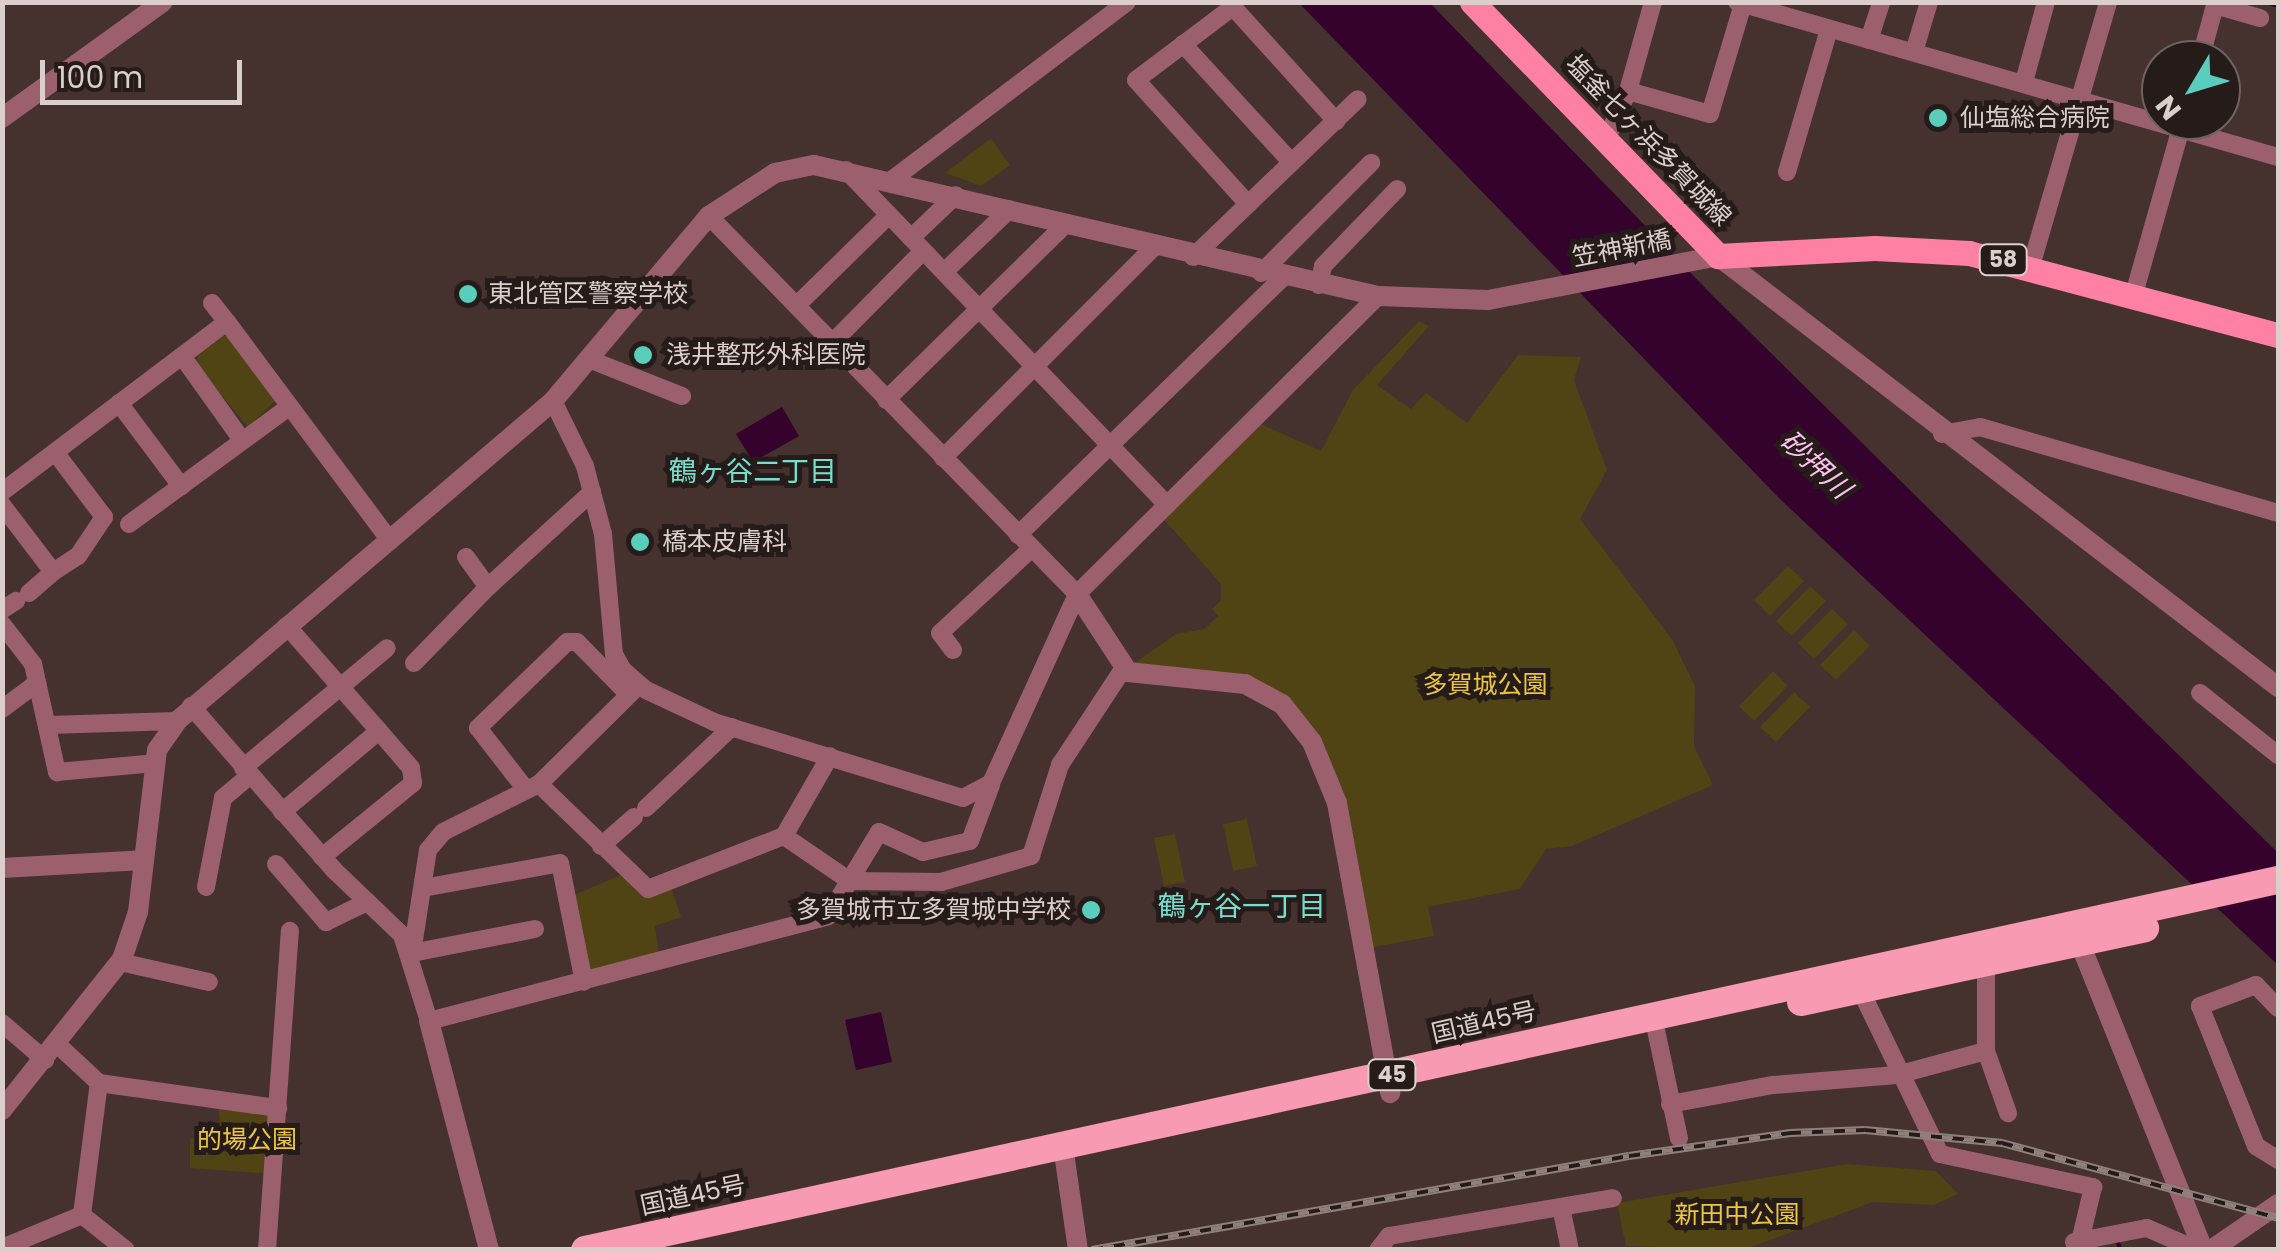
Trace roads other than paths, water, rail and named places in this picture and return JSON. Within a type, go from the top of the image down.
[{"type":"highway","name":"国道45号","points":[[656,1250],[1065,1155],[2205,905],[2278,880]]},
{"type":"highway","name":"国道45号","points":[[2205,905],[2278,898]]},
{"type":"highway","name":"国道45号","points":[[1855,980],[1986,963],[2076,934]]},
{"type":"highway","name":"国道45号","points":[[586,1250],[1065,1155]]},
{"type":"main road","name":"塩釜七ヶ浜多賀城線","points":[[1472,2],[1718,256],[1910,248],[2032,266],[2278,335]]},
{"type":"street","points":[[2,118],[163,2]]},
{"type":"street","points":[[893,178],[1127,2]]},
{"type":"street","points":[[1606,140],[1628,91],[1653,2]]},
{"type":"street","points":[[1870,40],[1880,2]]},
{"type":"street","points":[[1914,52],[1929,2]]},
{"type":"street","points":[[2024,82],[2046,2]]},
{"type":"street","points":[[2032,266],[2108,2]]},
{"type":"street","points":[[1628,91],[1710,114],[1740,4],[1790,10],[1829,30],[2141,115]]},
{"type":"street","points":[[2205,40],[2215,5],[2260,18]]},
{"type":"street","points":[[1248,204],[1136,80],[1233,7],[1336,121]]},
{"type":"street","points":[[1787,172],[1829,30]]},
{"type":"street","points":[[1182,44],[1292,163]]},
{"type":"street","points":[[1194,257],[1358,99]]},
{"type":"street","points":[[2134,294],[2178,140]]},
{"type":"street","points":[[2227,140],[2278,157]]},
{"type":"street","points":[[953,650],[940,633],[1372,163]]},
{"type":"street","points":[[843,167],[1168,505]]},
{"type":"street","name":"笠神新橋","points":[[184,713],[553,401],[592,360],[709,216],[775,173],[843,167],[1272,276],[1378,296],[1461,302],[1718,256]]},
{"type":"street","points":[[1318,285],[1323,266],[1397,189]]},
{"type":"street","points":[[833,342],[956,194]]},
{"type":"street","points":[[944,272],[1010,209]]},
{"type":"street","points":[[796,305],[889,215]]},
{"type":"street","points":[[709,216],[1077,594],[1122,669],[1150,679],[1208,678],[1261,691],[1282,704],[1312,742],[1337,803],[1388,1085]]},
{"type":"street","points":[[886,400],[1066,223]]},
{"type":"street","points":[[942,458],[1155,246]]},
{"type":"street","points":[[1718,256],[1942,434],[2278,687]]},
{"type":"street","points":[[428,1021],[828,916],[879,832],[923,852],[970,841],[1077,594],[1378,296]]},
{"type":"street","points":[[212,303],[390,541]]},
{"type":"street","points":[[2,492],[227,322]]},
{"type":"street","points":[[182,356],[242,440]]},
{"type":"street","points":[[592,360],[682,396]]},
{"type":"street","points":[[553,401],[592,492],[614,654],[634,690]]},
{"type":"street","points":[[119,404],[181,486]]},
{"type":"street","points":[[129,524],[289,407]]},
{"type":"street","points":[[1942,434],[1980,427],[2278,512]]},
{"type":"street","points":[[16,601],[78,556],[104,518],[55,452]]},
{"type":"street","points":[[414,663],[592,492]]},
{"type":"street","points":[[2,506],[52,572]]},
{"type":"street","points":[[466,557],[488,588]]},
{"type":"street","points":[[2,624],[33,664],[57,772],[155,762]]},
{"type":"street","points":[[287,626],[411,768],[413,783],[322,857]]},
{"type":"street","points":[[830,756],[784,836],[648,889],[532,785],[478,728],[567,642],[577,642],[634,690],[732,728],[830,756],[951,799],[992,784]]},
{"type":"street","points":[[206,887],[223,798],[338,686],[387,648]]},
{"type":"street","points":[[784,836],[850,881],[941,882],[1031,856],[1060,765],[1122,669]]},
{"type":"street","points":[[2,708],[37,683]]},
{"type":"street","points":[[489,1250],[412,954],[428,850],[443,832],[532,785],[634,690]]},
{"type":"street","points":[[2200,692],[2278,755]]},
{"type":"street","points":[[48,726],[184,713],[246,772],[412,954]]},
{"type":"street","points":[[2,1110],[120,962],[138,912],[155,762],[184,713]]},
{"type":"street","points":[[602,846],[732,728]]},
{"type":"street","points":[[282,812],[379,731]]},
{"type":"street","points":[[2,868],[144,860]]},
{"type":"street","points":[[422,888],[560,863],[584,982]]},
{"type":"street","points":[[276,864],[326,922],[368,902]]},
{"type":"street","points":[[412,954],[535,929]]},
{"type":"street","points":[[267,1250],[290,932]]},
{"type":"street","points":[[2076,934],[2200,1250]]},
{"type":"street","points":[[120,962],[209,982]]},
{"type":"street","points":[[1986,963],[1986,1051],[2008,1113]]},
{"type":"street","points":[[1855,980],[1897,1075],[1940,1154],[2093,1187],[2077,1244]]},
{"type":"street","points":[[2278,1008],[2256,985],[2200,1006],[2256,1146],[2278,1160]]},
{"type":"street","points":[[2,1023],[98,1084],[278,1108]]},
{"type":"street","points":[[1654,1024],[1679,1138]]},
{"type":"street","points":[[1670,1104],[1773,1084],[1897,1075],[1986,1051]]},
{"type":"street","points":[[2,1248],[48,1240],[82,1215],[98,1084]]},
{"type":"street","points":[[1065,1155],[1078,1250]]},
{"type":"street","points":[[1378,1250],[1389,1236],[1614,1198]]},
{"type":"street","points":[[2211,1250],[2278,1204]]},
{"type":"street","points":[[1561,1207],[1570,1250]]},
{"type":"street","points":[[82,1215],[126,1250]]},
{"type":"street","points":[[2077,1244],[2110,1233],[2158,1230],[2200,1250]]},
{"type":"water","name":"砂押川","points":[[1299,3],[1430,3],[1713,296],[2278,853],[2278,965],[1781,500]]},
{"type":"water","points":[[782,407],[799,436],[753,462],[736,434]]},
{"type":"water","points":[[881,1012],[892,1062],[856,1070],[845,1020]]},
{"type":"waterway","points":[[2265,2],[2278,6]]},
{"type":"waterway","points":[[2118,1243],[2121,1250]]},
{"type":"railway","points":[[1092,1250],[1629,1156],[1790,1133],[1865,1130],[2002,1143],[2278,1218]]},
{"type":"place","name":"仙塩総合病院","points":[[1938,118]]},
{"type":"place","name":"東北管区警察学校","points":[[468,294]]},
{"type":"place","name":"浅井整形外科医院","points":[[643,355]]},
{"type":"place","name":"橋本皮膚科","points":[[640,542]]},
{"type":"place","name":"多賀城市立多賀城中学校","points":[[1091,910]]},
{"type":"district","name":"鶴ヶ谷二丁目","points":[[753,472]]},
{"type":"district","name":"鶴ヶ谷一丁目","points":[[1242,907]]},
{"type":"park label","name":"多賀城公園","points":[[1485,685]]},
{"type":"park label","name":"的場公園","points":[[247,1140]]},
{"type":"park label","name":"新田中公園","points":[[1737,1215]]}]
